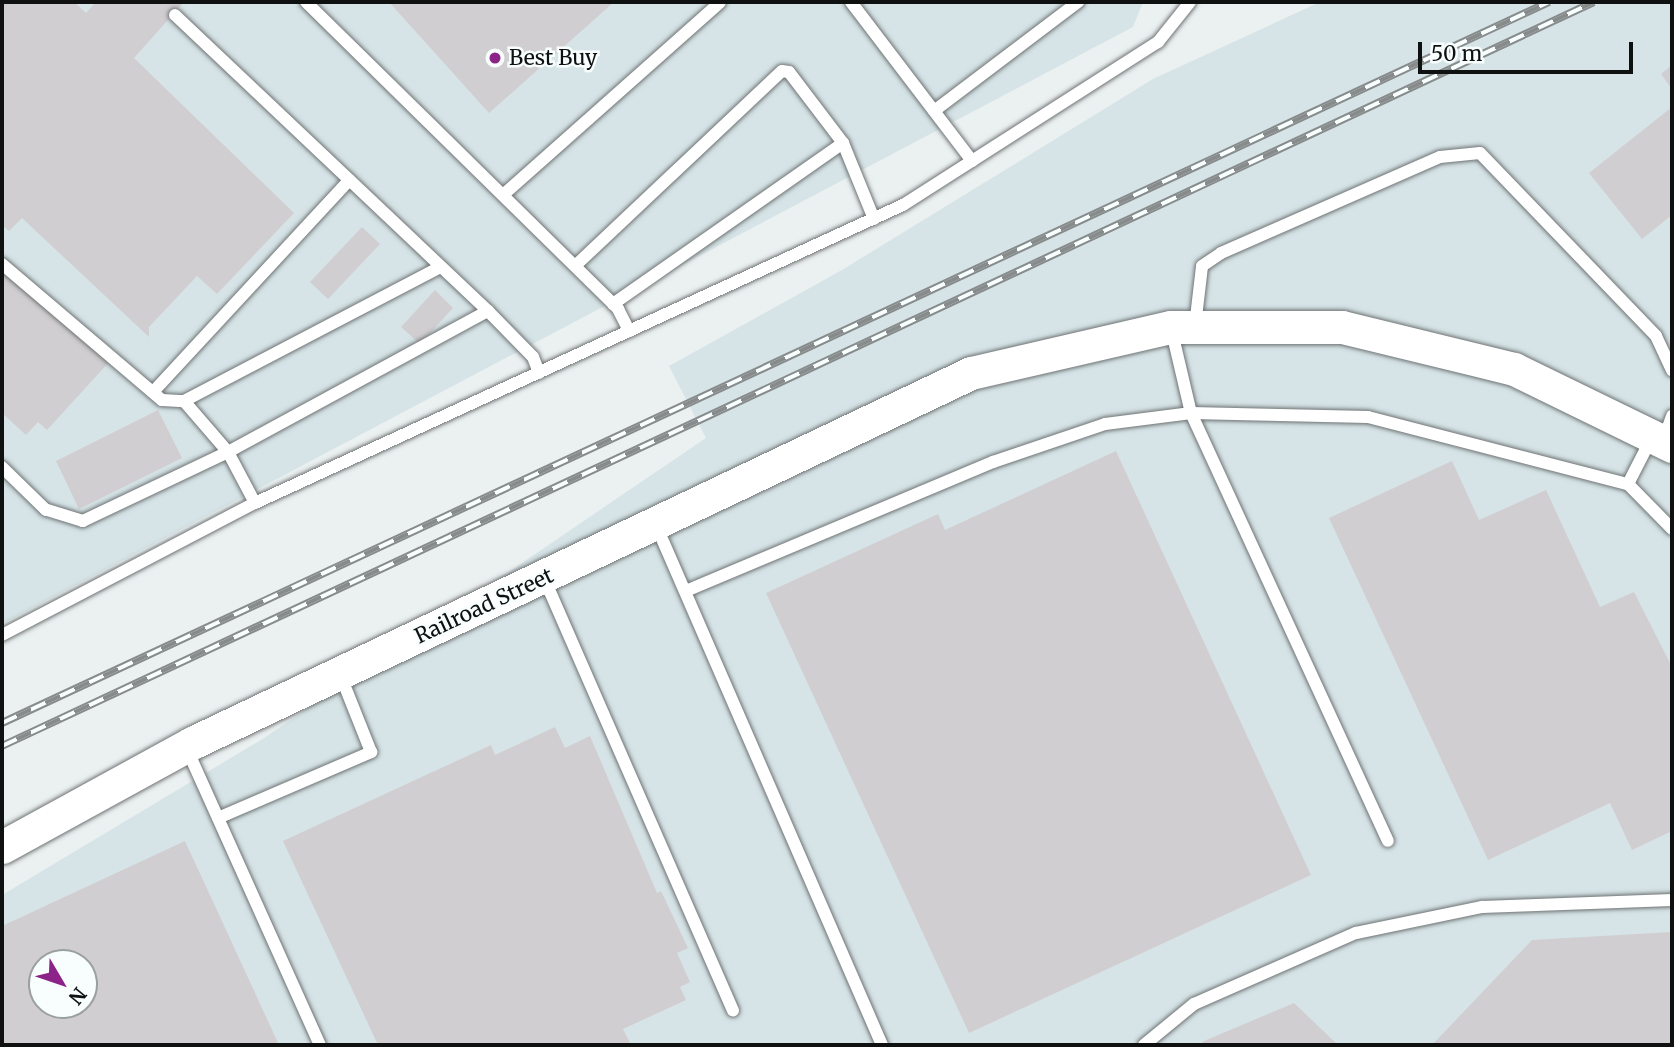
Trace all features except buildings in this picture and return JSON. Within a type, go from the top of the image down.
[{"type":"street","name":"Railroad Street","points":[[2,847],[186,747],[971,373],[1183,327],[1342,327],[1514,369],[1665,435]]},
{"type":"lane","points":[[306,2],[613,304],[629,331]]},
{"type":"lane","points":[[503,195],[720,2]]},
{"type":"lane","points":[[851,2],[972,161]]},
{"type":"lane","points":[[934,111],[1078,2]]},
{"type":"lane","points":[[2,635],[256,503],[874,219],[972,161],[1158,42],[1190,2]]},
{"type":"lane","points":[[176,15],[488,311],[533,357],[539,373]]},
{"type":"lane","points":[[575,266],[782,71],[789,72],[843,143],[874,219]]},
{"type":"lane","points":[[613,304],[843,143]]},
{"type":"lane","points":[[1388,841],[1191,413],[1183,327],[1202,267],[1221,253],[1440,157],[1480,153],[1656,336],[1672,370]]},
{"type":"lane","points":[[153,392],[349,180]]},
{"type":"lane","points":[[2,264],[162,400],[184,401],[440,267]]},
{"type":"lane","points":[[2,467],[46,510],[83,521],[228,452],[488,311]]},
{"type":"lane","points":[[184,401],[228,452],[256,503]]},
{"type":"lane","points":[[686,591],[1006,458],[1105,424],[1191,413],[1368,417],[1628,484],[1672,529]]},
{"type":"lane","points":[[1628,484],[1665,435]]},
{"type":"lane","points":[[656,525],[882,1045]]},
{"type":"lane","points":[[544,578],[733,1011]]},
{"type":"lane","points":[[218,818],[371,752],[340,674]]},
{"type":"lane","points":[[186,747],[320,1045]]},
{"type":"lane","points":[[1144,1045],[1194,1004],[1356,933],[1482,907],[1672,900]]},
{"type":"shaded area","points":[[2,2],[1143,2],[1133,27],[2,624]]},
{"type":"shaded area","points":[[1320,2],[1672,2],[1672,1045],[2,1045],[2,895],[264,738],[706,438],[669,366],[842,270],[1153,79]]},
{"type":"railway","points":[[2,723],[1549,2]]},
{"type":"railway","points":[[2,746],[1594,2]]},
{"type":"place","name":"Best Buy","points":[[495,58]]}]
